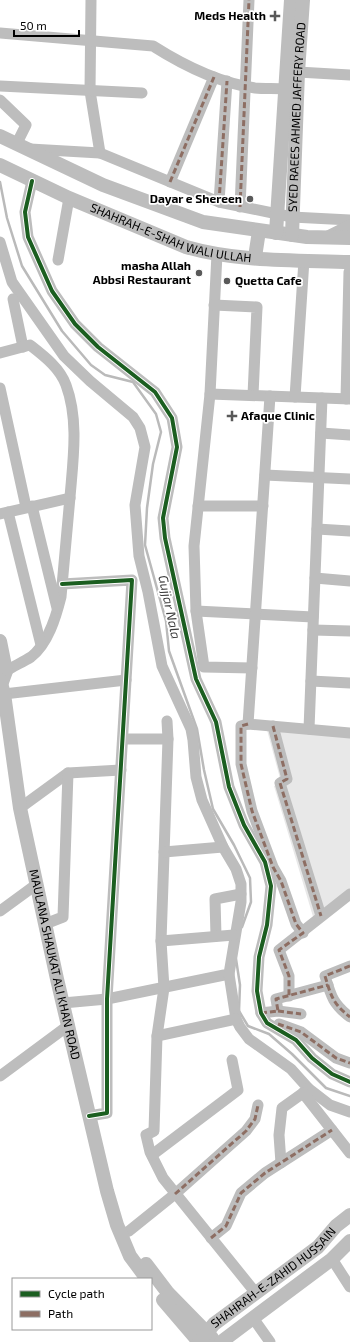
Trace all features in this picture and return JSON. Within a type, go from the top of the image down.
[{"type":"main road","name":"SYED RAEES AHMED JAFFERY ROAD","points":[[276,233],[286,89],[290,0]]},
{"type":"main road","name":"SYED RAEES AHMED JAFFERY ROAD","points":[[292,235],[298,72],[303,0]]},
{"type":"main road","name":"SHAHRAH-E-SHAH WALI ULLAH","points":[[0,136],[30,149],[73,172],[171,212],[203,222],[292,235],[323,238],[350,238]]},
{"type":"main road","name":"SHAHRAH-E-SHAH WALI ULLAH","points":[[0,166],[69,198],[186,247],[217,254],[309,260],[350,269]]},
{"type":"main road","points":[[255,257],[259,231]]},
{"type":"main road","name":"MAULANA SHAUKAT ALI KHAN ROAD","points":[[0,647],[3,682],[20,808],[68,1026],[107,1191],[130,1256],[146,1278]]},
{"type":"main road","name":"SHAHRAH-E-ZAHID HUSSAIN","points":[[203,1340],[255,1292],[318,1247],[336,1226],[350,1215]]},
{"type":"main road","name":"MAULANA SHAUKAT ALI KHAN ROAD","points":[[123,1239],[136,1252],[203,1340]]},
{"type":"main road","name":"SHAHRAH-E-ZAHID HUSSAIN","points":[[221,1342],[332,1259],[350,1241]]},
{"type":"main road","points":[[152,1285],[203,1340]]},
{"type":"street","points":[[91,0],[90,91],[100,153]]},
{"type":"street","points":[[240,207],[249,0]]},
{"type":"street","points":[[0,33],[152,46],[172,58],[214,77],[255,88],[286,89]]},
{"type":"street","points":[[298,72],[350,75]]},
{"type":"street","points":[[170,182],[214,77]]},
{"type":"street","points":[[220,202],[227,81]]},
{"type":"street","points":[[0,86],[142,93]]},
{"type":"street","points":[[0,100],[26,125],[17,143]]},
{"type":"street","points":[[30,149],[100,153],[220,202],[277,215],[350,220]]},
{"type":"street","points":[[32,181],[25,212],[28,237],[52,291],[75,324],[98,347],[155,392],[172,418],[177,447],[163,518],[165,538],[196,679],[216,722],[229,787],[244,825],[265,862],[271,886],[267,925],[259,957],[257,991],[261,1013],[267,1022],[296,1040],[312,1058],[332,1074],[350,1082]]},
{"type":"street","points":[[58,260],[69,198]]},
{"type":"street","points":[[323,238],[350,224]]},
{"type":"street","points":[[0,242],[12,282],[64,356],[90,381],[133,417],[140,428],[145,447],[135,505],[139,556],[148,592],[162,666],[191,729],[196,778],[202,800],[223,848],[236,869],[241,884],[241,894],[229,974],[236,1019],[249,1039],[291,1069],[332,1130],[350,1153]]},
{"type":"street","points":[[217,254],[210,394],[194,546],[196,611],[204,666],[252,668]]},
{"type":"street","points":[[295,397],[309,260]]},
{"type":"street","points":[[210,394],[348,399],[350,269]]},
{"type":"street","points":[[13,299],[23,347]]},
{"type":"street","points":[[214,305],[257,307],[253,395]]},
{"type":"street","points":[[0,351],[30,346],[45,357],[66,384],[74,422],[74,450],[70,498],[62,584],[58,610],[41,645],[31,657],[3,682]]},
{"type":"street","points":[[0,388],[29,507],[58,610]]},
{"type":"street","points":[[248,724],[270,396]]},
{"type":"street","points":[[309,729],[322,398]]},
{"type":"street","points":[[321,433],[350,435]]},
{"type":"street","points":[[265,475],[350,479]]},
{"type":"street","points":[[41,645],[4,513],[70,498]]},
{"type":"street","points":[[198,506],[263,506]]},
{"type":"street","points":[[317,529],[350,531]]},
{"type":"street","points":[[315,578],[350,580]]},
{"type":"street","points":[[62,584],[132,580],[107,998],[107,1113],[89,1116]]},
{"type":"street","points":[[196,611],[313,616]]},
{"type":"street","points":[[313,630],[350,631]]},
{"type":"street","points":[[3,682],[126,680]]},
{"type":"street","points":[[311,681],[350,684]]},
{"type":"street","points":[[167,720],[168,739],[161,941],[164,988],[157,1036],[154,1131],[146,1135],[152,1156],[163,1178],[255,1292]]},
{"type":"street","points":[[303,933],[296,924],[281,881],[273,867],[252,811],[241,764],[241,726],[248,724],[350,733]]},
{"type":"street","points":[[273,726],[287,779],[280,783],[321,916]]},
{"type":"street","points":[[123,739],[168,739]]},
{"type":"street","points":[[20,808],[68,773],[121,770]]},
{"type":"street","points":[[46,924],[63,917],[68,773]]},
{"type":"street","points":[[164,852],[223,848]]},
{"type":"street","points":[[0,910],[37,884]]},
{"type":"street","points":[[216,936],[215,899],[241,894]]},
{"type":"street","points":[[289,996],[289,976],[279,950],[303,933],[321,916],[350,894]]},
{"type":"street","points":[[161,941],[234,935]]},
{"type":"street","points":[[350,966],[325,976],[334,1002],[350,1017]]},
{"type":"street","points":[[63,1003],[107,998],[229,974]]},
{"type":"street","points":[[278,1011],[276,999],[328,985]]},
{"type":"street","points":[[261,1013],[278,1011],[301,1014]]},
{"type":"street","points":[[157,1036],[236,1019]]},
{"type":"street","points":[[278,1024],[301,1032],[336,1058],[350,1063]]},
{"type":"street","points":[[0,1076],[68,1026]]},
{"type":"street","points":[[152,1156],[238,1090],[232,1060]]},
{"type":"street","points":[[306,1091],[330,1105],[350,1112]]},
{"type":"street","points":[[281,1163],[279,1135],[282,1108],[306,1091]]},
{"type":"street","points":[[123,1239],[129,1231],[175,1194],[246,1131],[255,1118],[258,1105]]},
{"type":"street","points":[[211,1238],[226,1226],[241,1193],[265,1173],[332,1130]]},
{"type":"street","points":[[332,1259],[350,1287]]},
{"type":"street","points":[[253,1318],[270,1342]]},
{"type":"shaded area","points":[[267,730],[350,736],[350,892],[314,920],[274,786],[281,782]]},
{"type":"waterway","name":"Gujjar Nala","points":[[0,182],[7,218],[22,266],[62,331],[91,365],[105,375],[133,382],[156,414],[161,432],[153,464],[147,508],[145,545],[166,621],[169,651],[197,729],[213,809],[234,845],[250,878],[251,902],[242,927]]},
{"type":"waterway","name":"Gujjar Nala","points":[[236,959],[240,985],[239,1011],[248,1026],[269,1034],[292,1054],[326,1088],[350,1096]]},
{"type":"marked path","points":[[240,207],[249,0]]},
{"type":"marked path","points":[[170,182],[214,77]]},
{"type":"marked path","points":[[219,202],[227,81]]},
{"type":"marked path","points":[[248,724],[241,726],[241,764],[252,811],[273,867],[281,881],[296,924],[303,933],[279,950],[289,976],[289,996]]},
{"type":"marked path","points":[[273,726],[287,779],[280,783],[321,916]]},
{"type":"marked path","points":[[350,966],[325,976],[336,1004],[350,1017]]},
{"type":"marked path","points":[[261,1013],[278,1011],[276,999],[328,985]]},
{"type":"marked path","points":[[278,1011],[301,1014]]},
{"type":"marked path","points":[[278,1024],[301,1032],[336,1058],[350,1063]]},
{"type":"marked path","points":[[175,1194],[246,1131],[255,1119],[258,1105]]},
{"type":"marked path","points":[[211,1238],[226,1226],[241,1193],[265,1173],[332,1130]]},
{"type":"cycle path","points":[[32,181],[25,212],[28,237],[52,291],[75,324],[98,347],[155,392],[172,418],[177,447],[163,518],[165,538],[196,679],[216,722],[229,787],[244,825],[265,862],[271,886],[267,925],[259,957],[257,991],[261,1013],[267,1023],[296,1040],[312,1058],[332,1074],[350,1082]]},
{"type":"cycle path","points":[[62,584],[132,580],[107,999],[107,1113],[89,1116]]},
{"type":"place","name":"Meds Health","points":[[275,16]]},
{"type":"place","name":"Dayar e Shereen","points":[[250,199]]},
{"type":"place","name":"masha Allah Abbsi Restaurant","points":[[199,273]]},
{"type":"place","name":"Quetta Cafe","points":[[227,281]]},
{"type":"place","name":"Afaque Clinic","points":[[232,416]]}]
